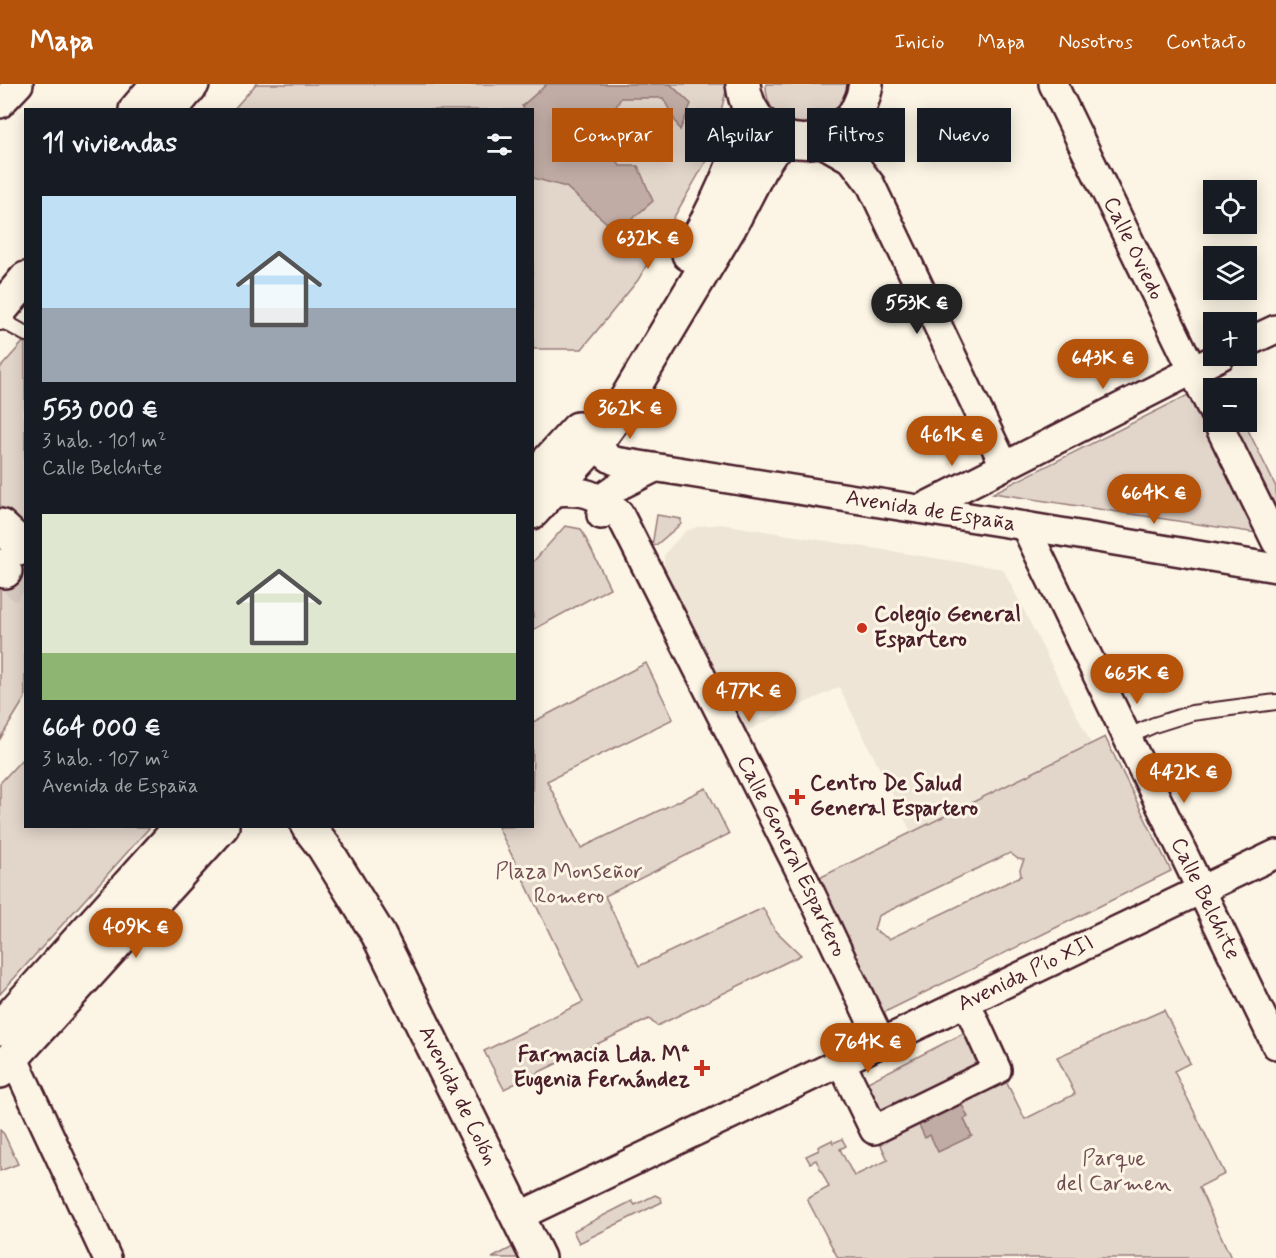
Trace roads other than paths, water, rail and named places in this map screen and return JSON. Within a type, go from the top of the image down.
[{"type":"main road","points":[[138,108],[158,84]]},
{"type":"main road","points":[[172,108],[192,84]]},
{"type":"main road","points":[[539,494],[586,436],[620,410],[702,274],[772,150],[837,132],[853,118],[864,99],[866,84]]},
{"type":"main road","points":[[746,96],[758,121],[771,132],[802,140]]},
{"type":"main road","points":[[586,436],[596,405],[702,231],[737,154],[747,124],[746,96]]},
{"type":"main road","points":[[0,310],[24,281]]},
{"type":"main road","points":[[0,526],[10,562]]},
{"type":"main road","points":[[4,1052],[180,828]]},
{"type":"main road","points":[[4,1052],[220,828]]},
{"type":"main road","name":"Avenida de Colón","points":[[310,828],[324,847],[378,934],[538,1258]]},
{"type":"main road","name":"Avenida de Colón","points":[[337,828],[361,881],[378,934]]},
{"type":"street","points":[[0,104],[19,84]]},
{"type":"street","name":"Calle Oviedo","points":[[1053,84],[1203,392]]},
{"type":"street","points":[[802,140],[852,160],[871,185],[1004,465]]},
{"type":"street","points":[[1257,338],[1276,329]]},
{"type":"street","points":[[920,509],[1203,365]]},
{"type":"street","points":[[1222,432],[1276,542]]},
{"type":"street","name":"Avenida de España","points":[[586,436],[615,462],[920,509],[1276,568]]},
{"type":"street","points":[[655,468],[606,495],[600,518],[685,680],[858,1024]]},
{"type":"street","name":"Calle General Espartero","points":[[539,494],[577,490],[603,500],[619,513],[805,881],[891,1038]]},
{"type":"street","name":"Calle Belchite","points":[[1025,526],[1276,1045]]},
{"type":"street","name":"Avenida Pío XII","points":[[517,1217],[1276,854]]},
{"type":"street","points":[[846,1059],[874,1130],[997,1070],[966,1002]]},
{"type":"street","points":[[4,1052],[107,1258]]},
{"type":"lane","points":[[0,323],[3,321],[24,333]]},
{"type":"lane","points":[[1127,737],[1154,725],[1192,713],[1276,702]]},
{"type":"tunnel","points":[[5,571],[24,587]]},
{"type":"place","name":"Colegio General Espartero","points":[[862,628]]},
{"type":"place","name":"Centro De Salud General Espartero","points":[[797,797]]},
{"type":"place","name":"Farmacia Lda. Mª Eugenia Fernández","points":[[702,1068]]},
{"type":"park label","name":"Plaza Monseñor Romero","points":[[569,884]]},
{"type":"park label","name":"Parque del Carmen","points":[[1114,1172]]}]
